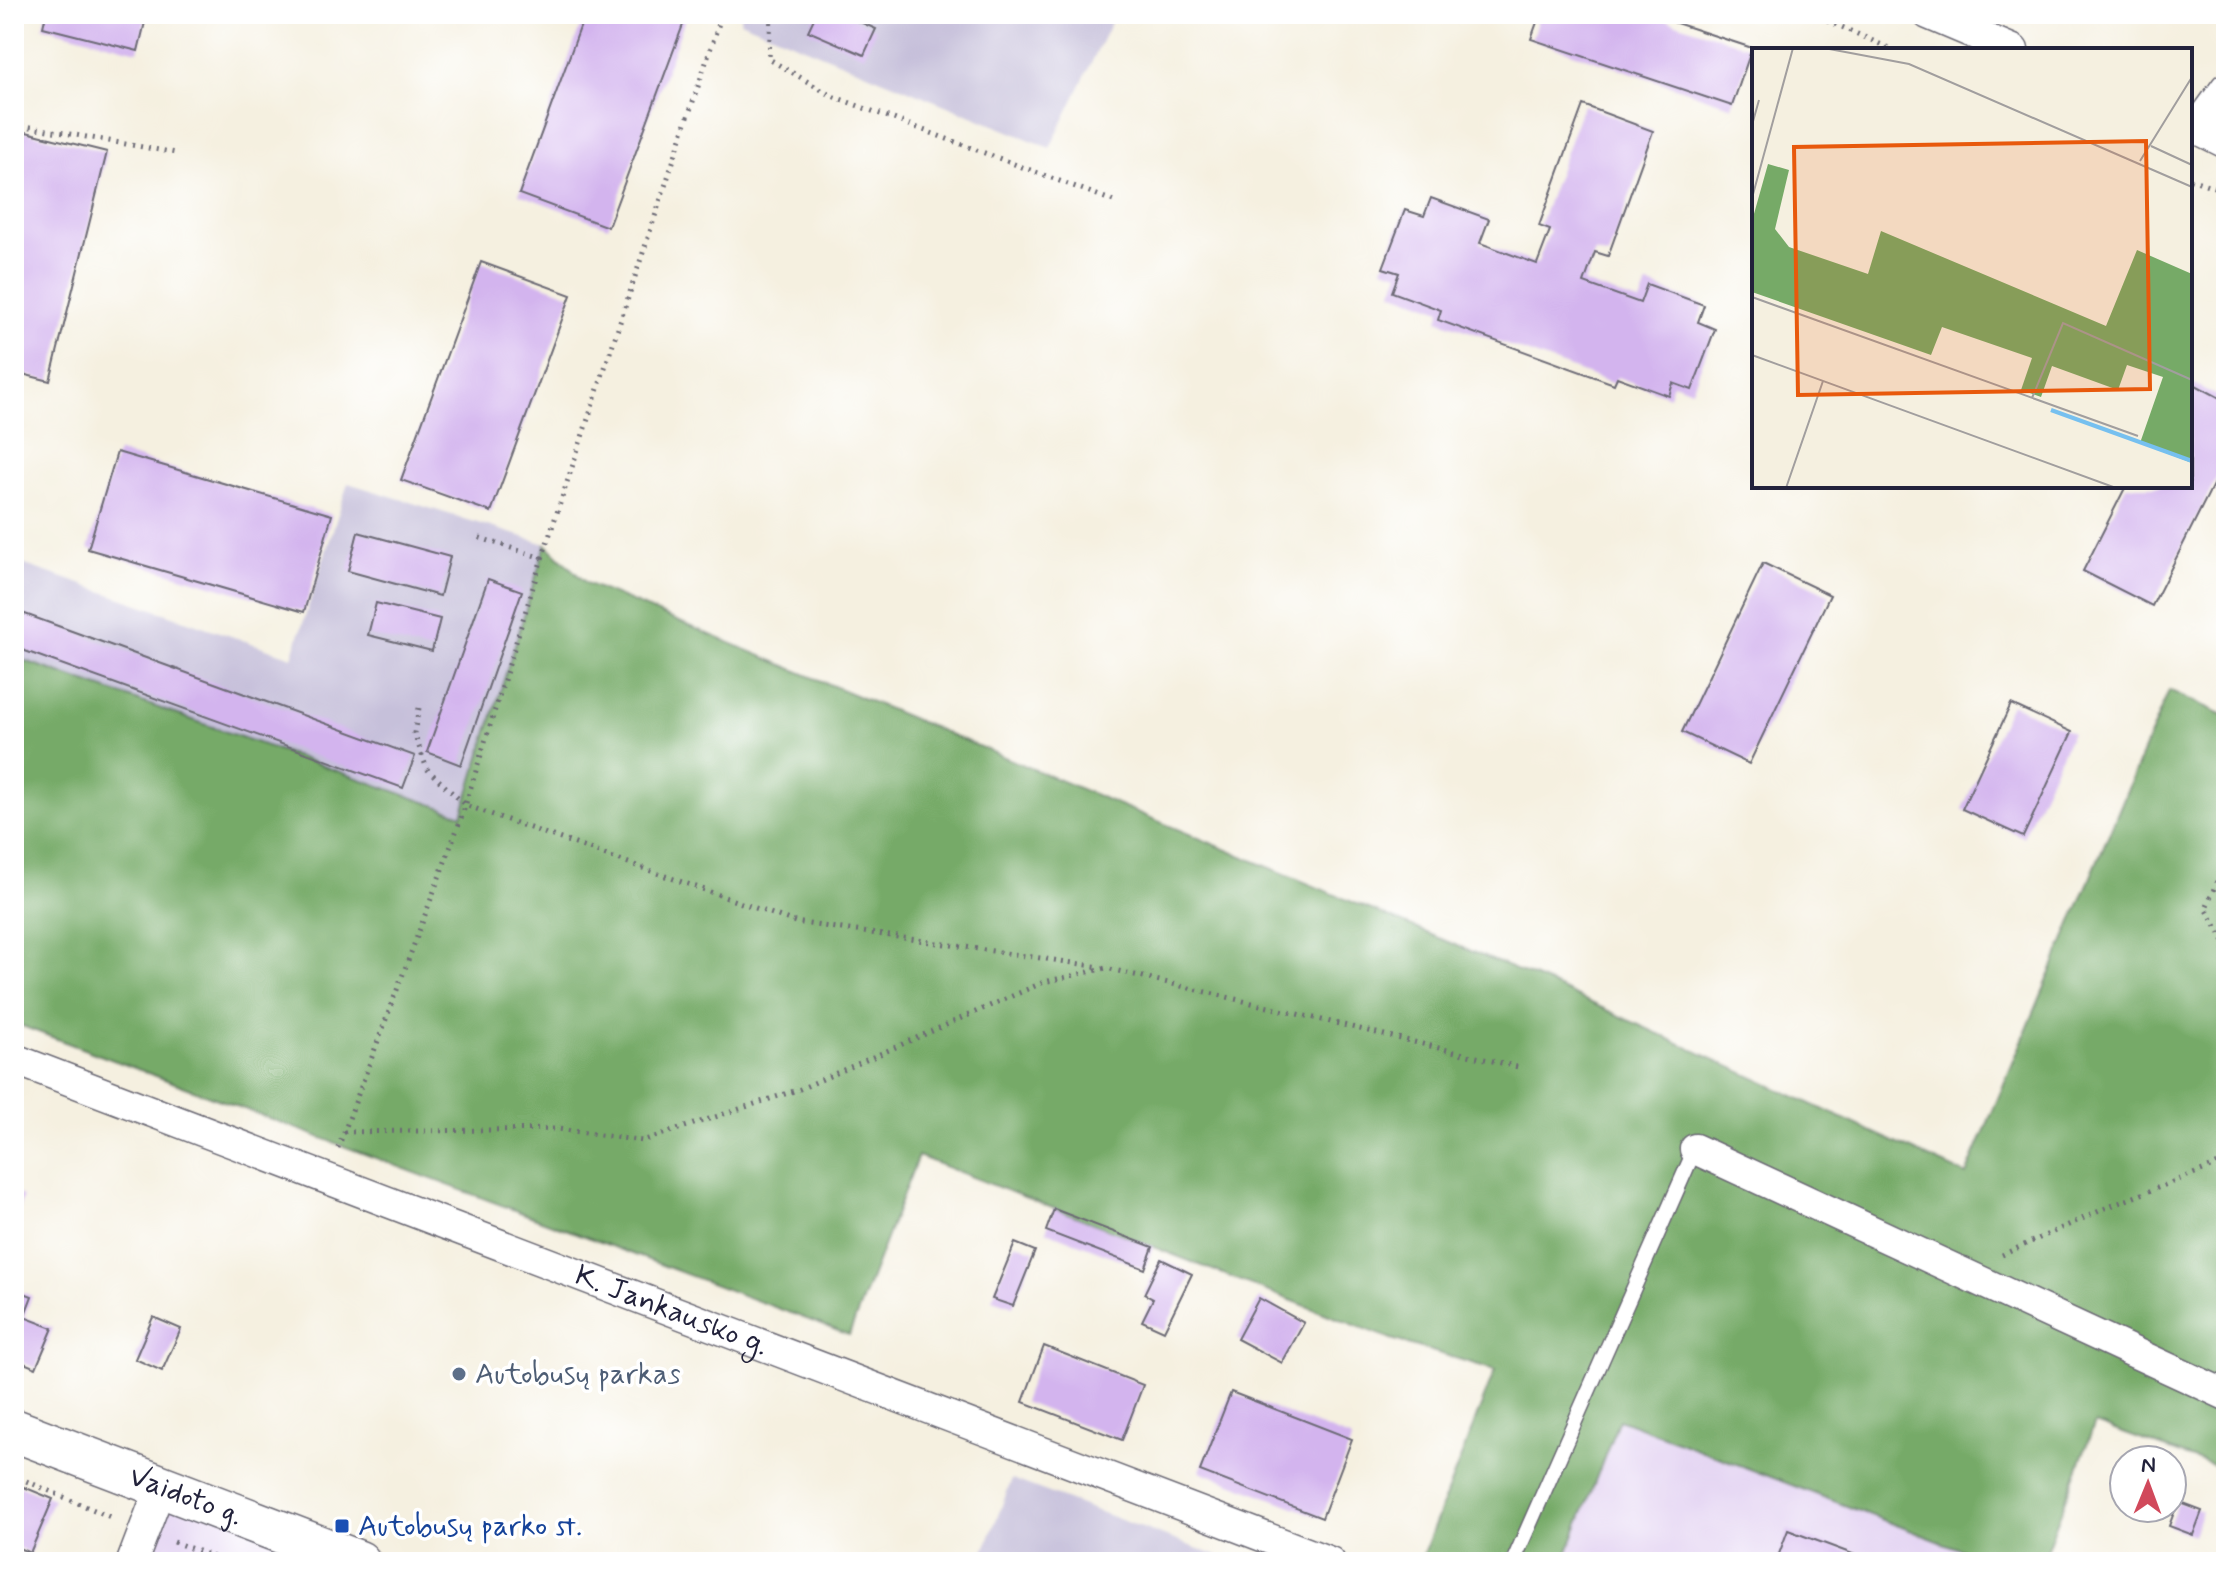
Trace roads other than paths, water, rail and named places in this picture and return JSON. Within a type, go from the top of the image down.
[{"type":"main road","name":"Vaidoto g.","points":[[14,1430],[359,1562]]},
{"type":"street","points":[[1928,14],[2008,48]]},
{"type":"street","points":[[2226,88],[2193,126],[2226,143]]},
{"type":"street","name":"K. Jankausko g.","points":[[14,1059],[1330,1562]]},
{"type":"street","points":[[1695,1149],[2226,1395]]},
{"type":"street","points":[[132,1562],[161,1486]]},
{"type":"lane","points":[[1513,1562],[1695,1149]]},
{"type":"place","name":"Autobusų parkas","points":[[459,1374]]},
{"type":"place","name":"Autobusų parko st.","points":[[342,1526]]}]
